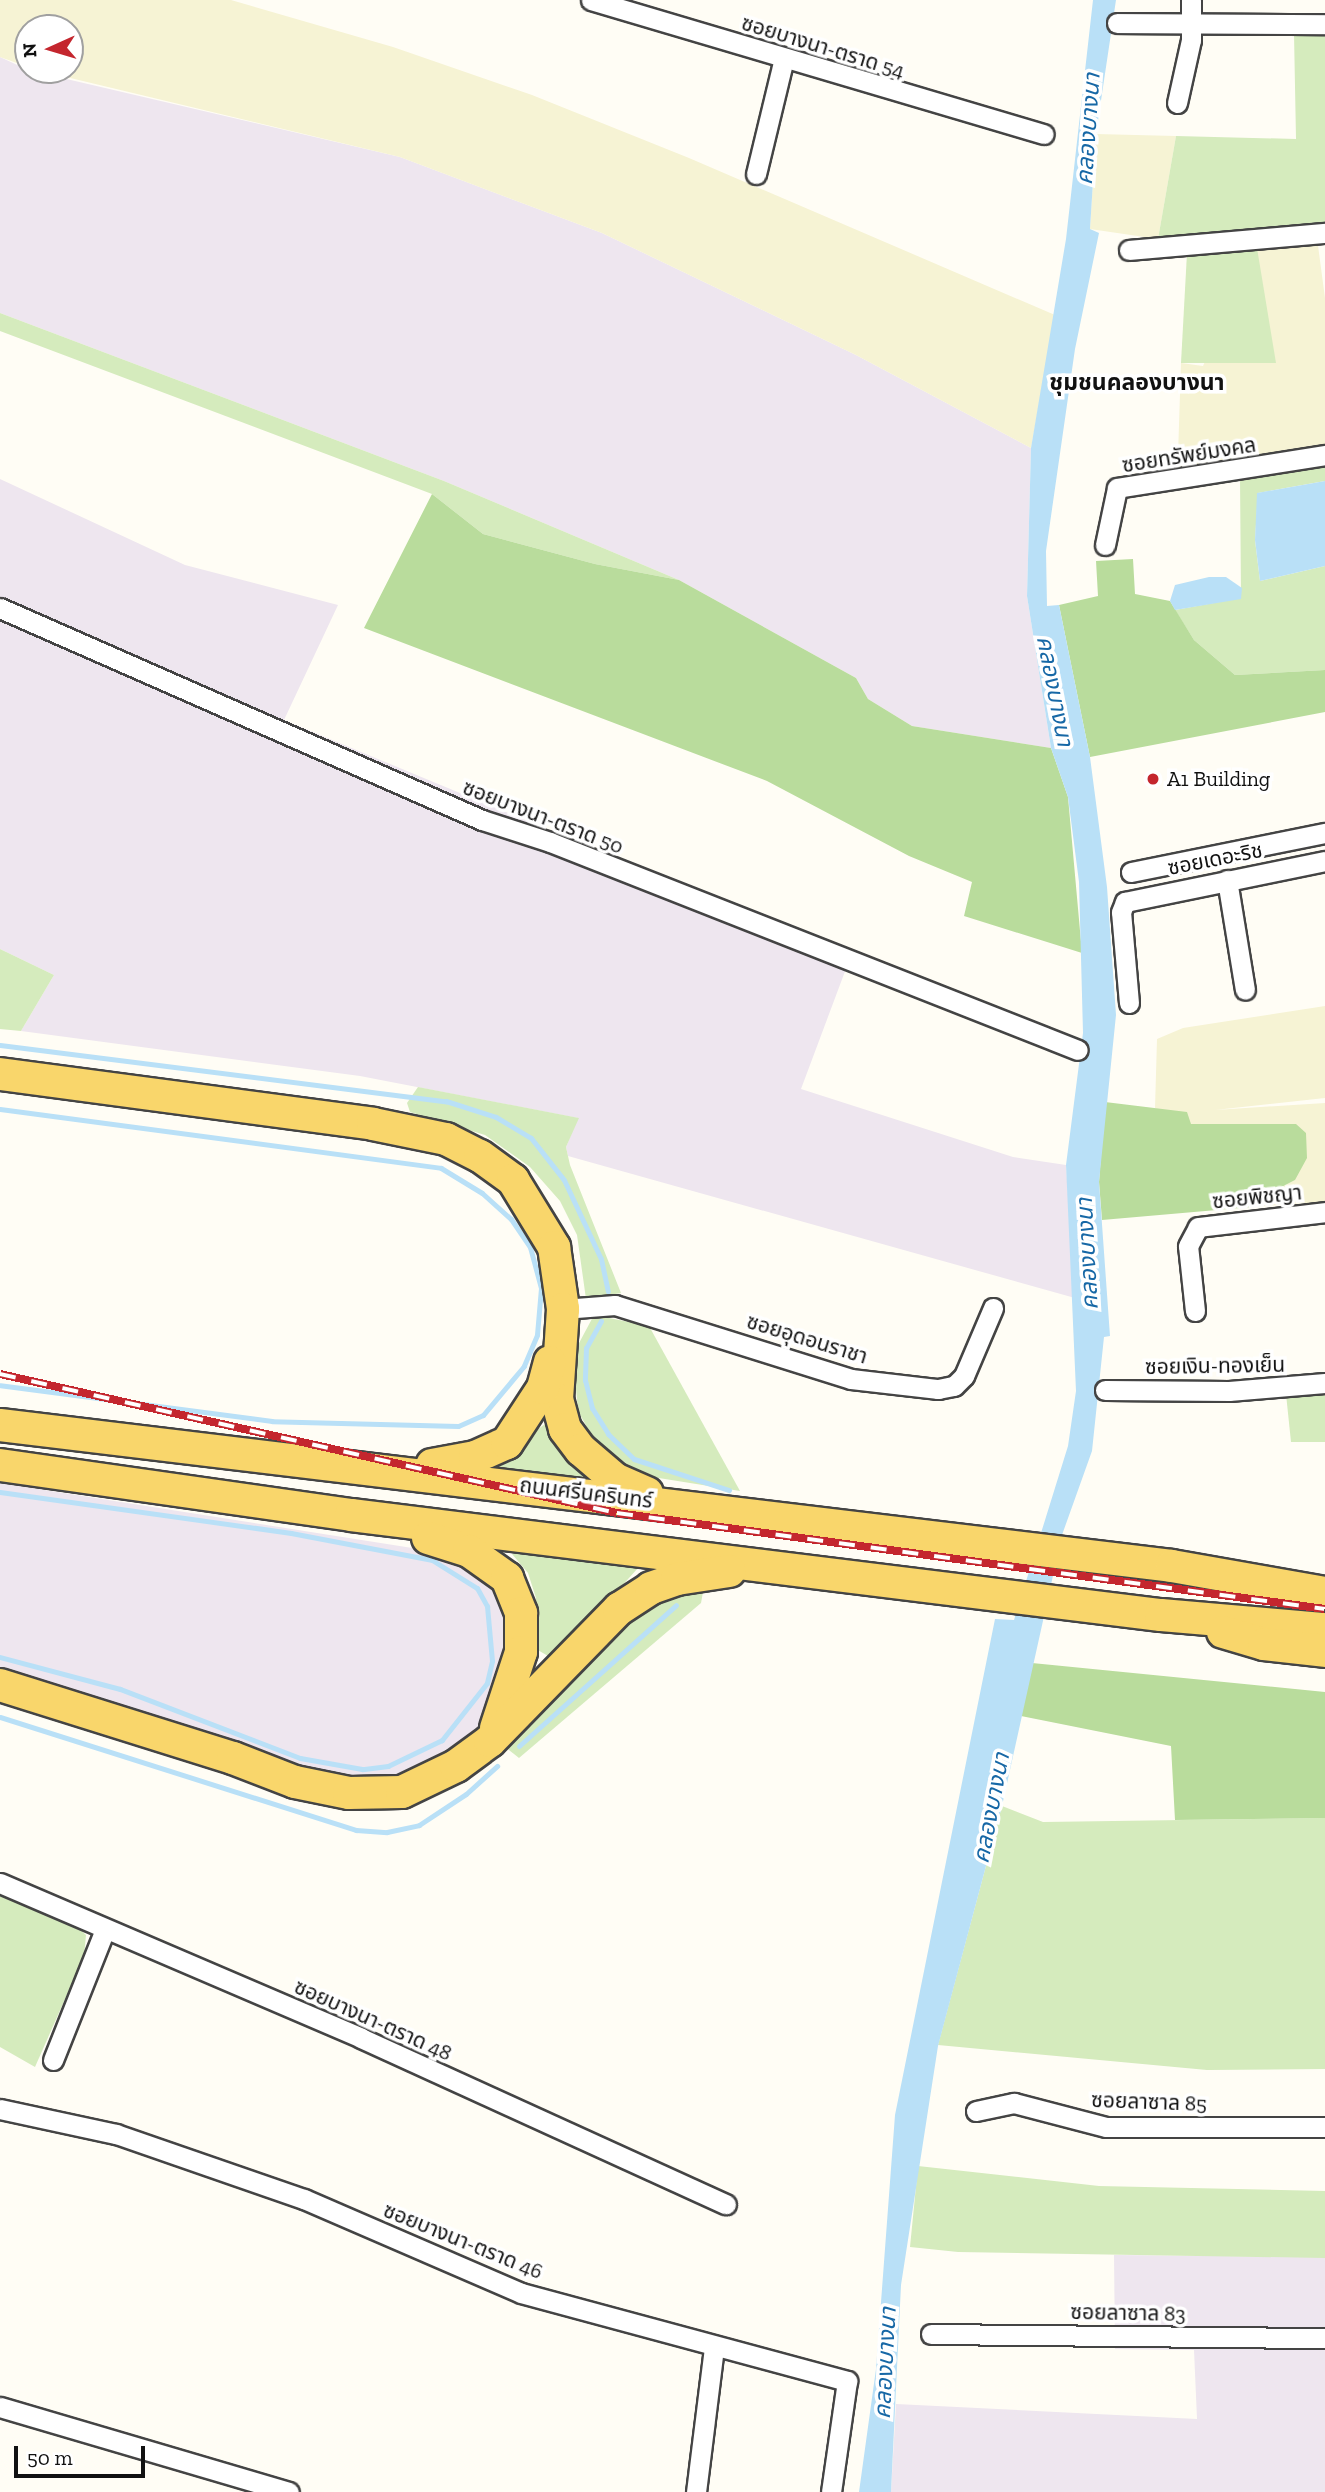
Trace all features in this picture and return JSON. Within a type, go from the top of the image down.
[{"type":"main road","points":[[0,1074],[373,1124],[446,1139],[513,1180],[554,1247],[562,1316],[557,1399],[565,1429],[582,1450],[615,1479],[671,1503]]},
{"type":"main road","points":[[380,1469],[450,1464],[507,1443],[543,1388],[562,1316]]},
{"type":"main road","name":"ถนนศรีนครินทร์","points":[[0,1424],[1079,1554],[1172,1566],[1325,1593]]},
{"type":"main road","points":[[0,1465],[351,1515],[1161,1615],[1325,1629]]},
{"type":"main road","points":[[351,1515],[469,1551],[508,1578],[521,1613],[521,1652],[494,1736]]},
{"type":"main road","points":[[0,1685],[233,1758],[295,1783],[349,1793],[402,1792],[456,1766],[494,1736],[619,1609],[651,1588],[677,1579],[766,1565]]},
{"type":"main road","name":"ถนนศรีนครินทร์","points":[[1172,1566],[1270,1568],[1325,1575]]},
{"type":"main road","points":[[1161,1615],[1264,1644],[1325,1651]]},
{"type":"street","name":"ซอยบางนา-ตราด 54","points":[[590,0],[1044,134]]},
{"type":"street","points":[[1177,103],[1191,24],[1191,0]]},
{"type":"street","points":[[1117,23],[1325,24]]},
{"type":"street","points":[[756,174],[784,58]]},
{"type":"street","points":[[1129,250],[1325,233]]},
{"type":"street","name":"ซอยทรัพย์มงคล","points":[[1105,545],[1117,488],[1325,455]]},
{"type":"street","name":"ซอยบางนา-ตราด 50","points":[[0,608],[482,820],[550,842],[862,969],[1078,1050]]},
{"type":"street","points":[[1131,872],[1325,833]]},
{"type":"street","name":"ซอยเดอะริช","points":[[1129,1003],[1121,912],[1134,898],[1325,861]]},
{"type":"street","points":[[1227,880],[1245,990]]},
{"type":"street","name":"ซอยพิชญา","points":[[1195,1311],[1188,1246],[1198,1227],[1325,1212]]},
{"type":"street","name":"ซอยอุดอนราชา","points":[[562,1316],[615,1305],[851,1379],[938,1389],[954,1386],[964,1376],[993,1308]]},
{"type":"street","name":"ซอยเงิน-ทองเย็น","points":[[1105,1390],[1229,1391],[1325,1383]]},
{"type":"street","name":"ซอยบางนา-ตราด 48","points":[[0,1883],[361,2038],[726,2204]]},
{"type":"street","points":[[53,2060],[105,1929]]},
{"type":"street","name":"ซอยลาซาล 85","points":[[976,2111],[1014,2103],[1106,2127],[1325,2127]]},
{"type":"street","name":"ซอยบางนา-ตราด 46","points":[[0,2109],[128,2138],[304,2199],[521,2293],[847,2381],[831,2492]]},
{"type":"street","name":"ซอยลาซาล 83","points":[[931,2334],[1325,2338]]},
{"type":"street","points":[[696,2492],[714,2347]]},
{"type":"street","points":[[0,2407],[289,2492]]},
{"type":"shaded area","points":[[0,0],[231,0],[393,47],[532,95],[689,158],[1055,315],[1031,448],[856,355],[602,233],[400,157],[84,81],[84,14],[14,14],[14,62],[0,57]]},
{"type":"shaded area","points":[[0,57],[14,64],[14,84],[84,83],[400,157],[602,233],[856,355],[1031,448],[1027,596],[1051,748],[912,726],[868,699],[856,678],[679,580],[444,481],[0,313]]},
{"type":"shaded area","points":[[1096,134],[1176,136],[1158,239],[1090,229]]},
{"type":"shaded area","points":[[1317,238],[1325,298],[1325,462],[1177,486],[1181,363],[1203,366],[1257,248]]},
{"type":"shaded area","points":[[0,479],[185,565],[338,605],[284,720],[689,888],[853,950],[801,1089],[1013,1157],[1066,1165],[1075,1298],[568,1156],[566,1147],[578,1118],[360,1076],[21,1031],[54,975],[0,949]]},
{"type":"shaded area","points":[[1325,1006],[1325,1098],[1215,1110],[1325,1103],[1325,1202],[1263,1206],[1268,1194],[1295,1180],[1296,1124],[1190,1124],[1155,1108],[1157,1039],[1183,1028]]},
{"type":"shaded area","points":[[0,1483],[425,1550],[473,1569],[495,1591],[506,1620],[509,1653],[497,1691],[479,1728],[416,1770],[376,1780],[305,1767],[0,1668]]},
{"type":"shaded area","points":[[1114,2255],[1325,2257],[1325,2492],[891,2492],[896,2404],[1197,2419],[1194,2350],[1115,2349]]},
{"type":"green space","points":[[1294,34],[1325,34],[1325,227],[1158,239],[1176,136],[1296,139]]},
{"type":"green space","points":[[1257,248],[1276,363],[1181,363],[1187,253]]},
{"type":"green space","points":[[0,313],[444,481],[679,580],[595,564],[483,534],[432,494],[0,331]]},
{"type":"green space","points":[[1325,462],[1325,481],[1258,493],[1255,540],[1260,581],[1325,566],[1325,670],[1235,675],[1194,640],[1175,610],[1241,598],[1240,478]]},
{"type":"green space","points":[[432,494],[483,534],[595,564],[679,580],[856,678],[868,699],[912,726],[1051,748],[1068,797],[1082,953],[964,916],[972,882],[909,856],[767,781],[364,628]]},
{"type":"green space","points":[[1133,559],[1135,594],[1170,601],[1194,640],[1235,675],[1325,670],[1325,712],[1090,757],[1059,605],[1098,596],[1096,561]]},
{"type":"green space","points":[[0,949],[54,975],[21,1031],[0,1029]]},
{"type":"green space","points":[[418,1087],[579,1118],[566,1147],[570,1165],[621,1293],[586,1299],[577,1235],[560,1201],[530,1167],[485,1135],[410,1112],[407,1103]]},
{"type":"green space","points":[[1105,1102],[1187,1112],[1191,1124],[1296,1124],[1306,1133],[1307,1158],[1295,1180],[1268,1194],[1263,1206],[1102,1220],[1099,1182]]},
{"type":"green space","points":[[594,1315],[649,1326],[740,1491],[640,1475],[593,1438],[578,1411],[575,1377],[578,1345]]},
{"type":"green space","points":[[1325,1390],[1325,1442],[1291,1442],[1286,1394]]},
{"type":"green space","points":[[545,1424],[572,1463],[590,1480],[494,1470],[495,1461]]},
{"type":"green space","points":[[512,1554],[537,1554],[638,1568],[555,1660],[536,1649],[536,1598],[528,1573]]},
{"type":"green space","points":[[703,1592],[701,1603],[519,1758],[499,1742],[646,1603]]},
{"type":"green space","points":[[1032,1663],[1325,1692],[1325,1818],[1175,1820],[1171,1746],[1021,1716]]},
{"type":"green space","points":[[1002,1806],[1043,1822],[1325,1818],[1325,2069],[1207,2070],[938,2045]]},
{"type":"green space","points":[[0,1893],[75,1925],[86,1935],[84,1956],[35,2067],[0,2047]]},
{"type":"green space","points":[[918,2166],[1099,2186],[1325,2191],[1325,2258],[958,2252],[910,2247]]},
{"type":"water","name":"คลองบางนา","points":[[1093,0],[1116,0],[1096,134],[1090,229],[1099,233],[1075,349],[1046,551],[1047,606],[1059,605],[1090,757],[1107,887],[1116,1015],[1099,1182],[1110,1336],[1104,1337],[1092,1451],[1062,1535],[1002,1806],[938,2046],[901,2285],[891,2492],[859,2492],[876,2369],[895,2115],[995,1619],[1014,1620],[1068,1446],[1076,1391],[1066,1165],[1083,1033],[1079,882],[1068,797],[1051,748],[1027,596],[1031,448],[1066,239]]},
{"type":"water","points":[[1325,481],[1325,566],[1260,581],[1255,540],[1257,493]]},
{"type":"water","points":[[1209,577],[1226,577],[1242,588],[1241,599],[1175,610],[1170,601],[1175,585]]},
{"type":"waterway","points":[[0,1045],[446,1101],[496,1117],[531,1138],[564,1180],[601,1259],[608,1291]]},
{"type":"waterway","points":[[0,1109],[441,1168],[482,1193],[511,1219],[530,1247],[541,1288],[537,1335],[524,1366],[483,1415],[458,1426],[272,1421],[0,1385]]},
{"type":"waterway","points":[[601,1321],[586,1348],[585,1380],[592,1408],[608,1434],[634,1459],[729,1490]]},
{"type":"waterway","points":[[0,1492],[291,1533],[432,1560],[477,1588],[487,1606],[492,1661],[487,1683],[442,1740],[388,1766],[362,1769],[300,1758],[120,1689],[0,1657]]},
{"type":"waterway","points":[[519,1746],[676,1605]]},
{"type":"waterway","points":[[0,1717],[356,1830],[387,1832],[419,1825],[466,1794],[497,1766]]},
{"type":"railway","points":[[0,1374],[617,1513],[1325,1609]]},
{"type":"place","name":"A1 Building","points":[[1153,779]]},
{"type":"district","name":"ชุมชนคลองบางนา","points":[[1137,382]]}]
